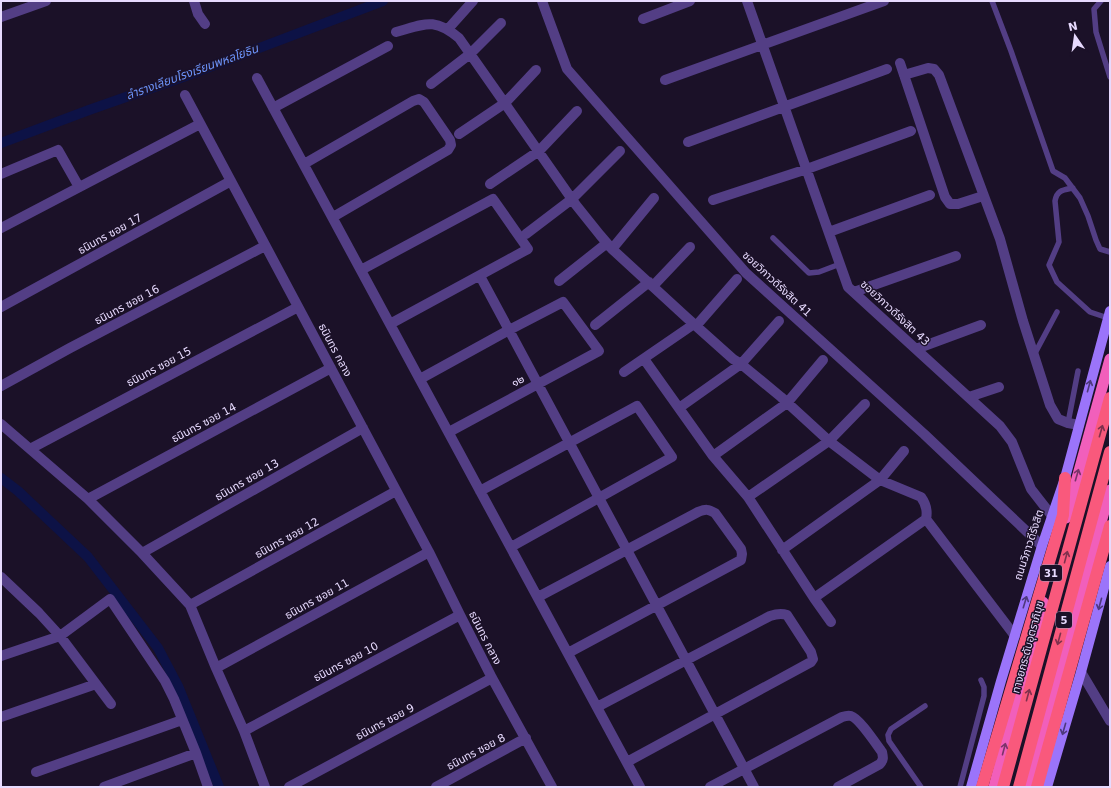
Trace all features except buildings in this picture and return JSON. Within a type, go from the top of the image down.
[{"type":"highway","name":"31","points":[[994,787],[1060,537],[1110,359]]},
{"type":"highway","name":"ทางยกระดับอุตราภิมุข","points":[[1003,787],[1110,398]]},
{"type":"highway","name":"5","points":[[1019,787],[1110,452]]},
{"type":"highway","name":"31","points":[[982,787],[1022,648],[1063,515],[1065,478]]},
{"type":"highway","points":[[1026,787],[1037,754],[1110,490]]},
{"type":"highway","name":"5","points":[[1037,787],[1110,526]]},
{"type":"main road","name":"ถนนวิภาวดีรังสิต","points":[[971,787],[1000,681],[1065,478],[1109,314]]},
{"type":"main road","points":[[1047,787],[1109,572]]},
{"type":"street","points":[[1,17],[46,1]]},
{"type":"street","points":[[194,1],[198,14],[205,24]]},
{"type":"street","points":[[448,29],[473,1]]},
{"type":"street","name":"ซอยวิภาวดีรังสิต 41","points":[[542,1],[567,69],[746,273],[924,434],[1042,546]]},
{"type":"street","points":[[643,19],[690,1]]},
{"type":"street","name":"ซอยวิภาวดีรังสิต 43","points":[[748,1],[848,287],[1000,426],[1012,442],[1031,489],[1052,516]]},
{"type":"street","points":[[664,80],[884,1]]},
{"type":"street","points":[[431,84],[470,54],[501,23]]},
{"type":"street","points":[[396,32],[425,24],[435,24],[445,27],[459,38],[572,199],[609,246],[733,359],[742,364],[829,441],[880,480],[921,498],[927,507],[926,519],[1015,636]]},
{"type":"street","points":[[274,108],[388,46]]},
{"type":"street","points":[[900,63],[945,197],[950,204],[958,204],[984,196]]},
{"type":"street","points":[[688,142],[887,68]]},
{"type":"street","points":[[904,75],[928,68],[937,71],[1000,239],[1050,405],[1058,419],[1079,425]]},
{"type":"street","points":[[459,134],[505,103],[536,70]]},
{"type":"street","points":[[257,78],[640,787]]},
{"type":"street","name":"ธนินทร กลาง","points":[[185,95],[429,552],[492,678],[552,787]]},
{"type":"street","points":[[304,164],[413,101],[419,99],[424,102],[450,140],[451,145],[448,150],[333,217]]},
{"type":"street","points":[[490,184],[539,151],[577,111]]},
{"type":"street","points":[[1,228],[200,124]]},
{"type":"street","points":[[713,200],[807,169],[911,131]]},
{"type":"street","points":[[1,174],[58,150],[79,187]]},
{"type":"street","points":[[526,234],[572,199],[620,151]]},
{"type":"street","name":"ธนินทร ซอย 17","points":[[1,307],[231,181]]},
{"type":"street","points":[[829,232],[930,195]]},
{"type":"street","points":[[559,281],[609,246],[654,198]]},
{"type":"street","points":[[361,270],[493,199],[528,249],[390,324]]},
{"type":"street","name":"ธนินทร ซอย 16","points":[[1,386],[70,348],[265,246]]},
{"type":"street","points":[[595,325],[651,284],[690,246]]},
{"type":"street","points":[[854,292],[956,256]]},
{"type":"street","points":[[480,276],[754,787]]},
{"type":"street","points":[[624,372],[695,325],[737,279]]},
{"type":"street","name":"๑๒","points":[[449,432],[599,351],[563,302],[509,330]]},
{"type":"street","name":"ธนินทร ซอย 15","points":[[30,448],[298,308]]},
{"type":"street","points":[[679,408],[742,364],[779,321]]},
{"type":"street","points":[[916,349],[981,325]]},
{"type":"street","points":[[420,379],[509,330]]},
{"type":"street","points":[[644,359],[713,456],[748,497],[814,598],[832,622]]},
{"type":"street","points":[[713,456],[787,403],[823,360]]},
{"type":"street","name":"ธนินทร ซอย 14","points":[[88,499],[331,368]]},
{"type":"street","points":[[969,397],[999,387]]},
{"type":"street","points":[[748,497],[829,441],[865,404]]},
{"type":"street","points":[[480,491],[637,406],[672,457],[511,546]]},
{"type":"street","points":[[1,424],[88,499],[142,552],[190,605],[244,731],[265,787]]},
{"type":"street","name":"ธนินทร ซอย 13","points":[[142,552],[363,428]]},
{"type":"street","points":[[782,550],[880,480],[904,451]]},
{"type":"street","name":"ธนินทร ซอย 12","points":[[190,605],[396,491]]},
{"type":"street","points":[[538,597],[698,512],[709,509],[715,513],[741,549],[741,560],[568,653]]},
{"type":"street","points":[[814,598],[926,519]]},
{"type":"street","name":"ธนินทร ซอย 11","points":[[216,668],[429,552]]},
{"type":"street","points":[[1,577],[39,613],[60,636],[111,704]]},
{"type":"street","points":[[1,591],[12,587]]},
{"type":"street","points":[[1,656],[60,636],[110,599],[165,681],[174,698],[208,787]]},
{"type":"street","points":[[597,707],[770,616],[781,613],[787,616],[811,652],[813,659],[811,662],[627,762]]},
{"type":"street","name":"ธนินทร ซอย 10","points":[[244,731],[460,615]]},
{"type":"street","points":[[1081,672],[1110,722]]},
{"type":"street","name":"ธนินทร ซอย 9","points":[[289,787],[492,678]]},
{"type":"street","points":[[1,717],[96,684]]},
{"type":"street","points":[[710,787],[847,715],[852,716],[858,721],[882,752],[883,760],[880,764],[838,787]]},
{"type":"street","points":[[36,772],[182,720]]},
{"type":"street","name":"ธนินทร ซอย 8","points":[[436,787],[526,738]]},
{"type":"street","points":[[104,787],[196,753]]},
{"type":"lane","points":[[992,1],[1053,171],[1065,178],[1073,188],[1080,198],[1088,216],[1100,249],[1110,252]]},
{"type":"lane","points":[[1101,1],[1094,9],[1096,32],[1110,77]]},
{"type":"lane","points":[[1073,188],[1062,190],[1056,195],[1060,242],[1049,265],[1057,282],[1090,312],[1109,314]]},
{"type":"lane","points":[[773,238],[809,273],[819,272],[840,264]]},
{"type":"lane","points":[[1034,355],[1057,312]]},
{"type":"lane","points":[[1068,423],[1078,371]]},
{"type":"lane","points":[[960,787],[984,696],[984,687],[981,680]]},
{"type":"lane","points":[[922,787],[895,749],[888,734],[891,729],[925,706]]},
{"type":"waterway","name":"ลำรางเลียบโรงเรียนพหลโยธิน","points":[[1,143],[183,77],[383,1]]},
{"type":"waterway","points":[[1,478],[18,491],[88,557],[158,648],[178,686],[219,787]]}]
